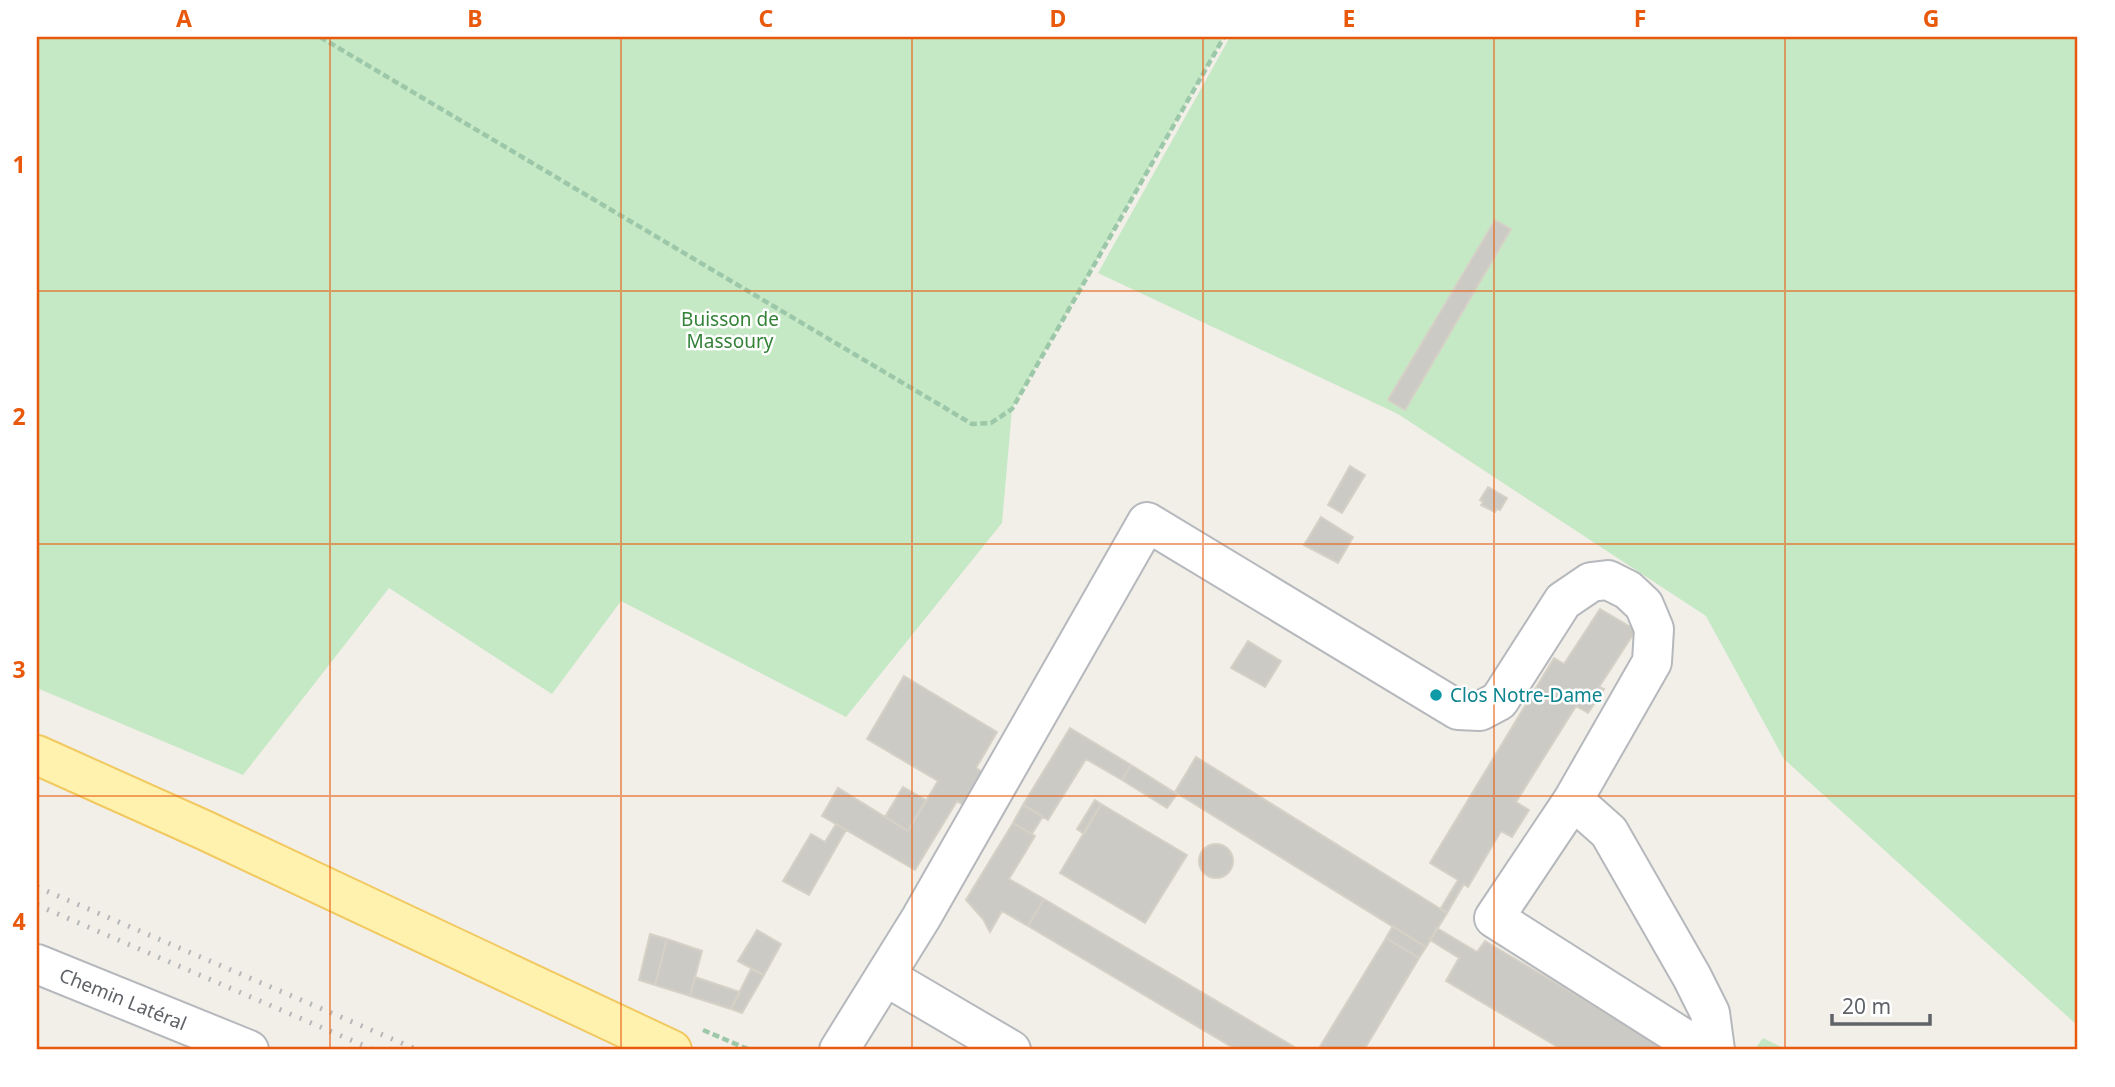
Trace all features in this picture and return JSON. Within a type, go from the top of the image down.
[{"type":"main road","points":[[37,755],[204,830],[672,1050]]},
{"type":"street","points":[[839,1050],[921,918],[1147,522],[1458,710],[1480,711],[1499,701],[1563,601],[1591,582],[1608,580],[1628,590],[1644,605],[1654,629],[1652,662],[1573,800],[1494,918],[1702,1050]]},
{"type":"street","points":[[1573,800],[1609,832],[1710,1013],[1716,1050]]},
{"type":"street","name":"Chemin Latéral","points":[[37,964],[249,1050]]},
{"type":"street","points":[[885,976],[1011,1050]]},
{"type":"path","points":[[320,37],[972,424],[991,423],[1012,409],[1224,37]]},
{"type":"green space","name":"Buisson de Massoury","points":[[37,37],[1224,37],[1012,409],[1002,523],[846,717],[621,601],[552,694],[389,588],[243,775],[37,688]]},
{"type":"green space","points":[[1230,37],[2078,37],[2078,1026],[1784,759],[1706,616],[1398,414],[1098,273]]},
{"type":"green space","points":[[1763,1038],[1787,1050],[1754,1050]]},
{"type":"building","points":[[1495,220],[1511,229],[1405,410],[1388,400]]},
{"type":"building","points":[[1350,466],[1365,475],[1342,513],[1328,505]]},
{"type":"building","points":[[1488,487],[1507,498],[1500,510],[1495,512],[1481,505],[1483,502],[1480,500]]},
{"type":"building","points":[[1321,517],[1353,537],[1338,563],[1304,545]]},
{"type":"building","points":[[1600,609],[1636,630],[1599,687],[1604,689],[1588,713],[1576,706],[1516,802],[1529,810],[1512,837],[1501,831],[1468,887],[1464,884],[1447,913],[1441,908],[1458,880],[1430,863],[1554,658],[1564,664]]},
{"type":"building","points":[[1248,641],[1281,661],[1265,687],[1231,668]]},
{"type":"building","points":[[904,676],[997,732],[976,768],[986,774],[966,807],[957,801],[915,870],[822,816],[838,788],[908,831],[938,781],[867,739]]},
{"type":"building","points":[[1070,728],[1131,765],[1122,780],[1086,759],[1048,820],[1023,805]]},
{"type":"building","points":[[1196,757],[1447,913],[1426,947],[1175,792]]},
{"type":"building","points":[[1131,765],[1177,794],[1167,808],[1122,780]]},
{"type":"building","points":[[903,787],[926,800],[908,831],[885,817]]},
{"type":"building","points":[[1095,800],[1101,804],[1084,834],[1077,829]]},
{"type":"building","points":[[1101,804],[1187,855],[1145,923],[1060,873]]},
{"type":"building","points":[[1023,805],[1043,816],[1032,834],[1013,823]]},
{"type":"building","points":[[1013,823],[1035,836],[1009,879],[1044,899],[1028,926],[1002,911],[990,932],[983,919],[966,900]]},
{"type":"building","points":[[836,824],[846,830],[809,895],[783,881],[811,834],[825,842]]},
{"type":"building","points":[[1216,844],[1228,849],[1233,861],[1228,873],[1216,878],[1204,873],[1199,861],[1204,849]]},
{"type":"building","points":[[1044,899],[1296,1048],[1237,1050],[1028,926]]},
{"type":"building","points":[[1393,926],[1426,947],[1419,958],[1386,938]]},
{"type":"building","points":[[1437,928],[1477,952],[1485,941],[1669,1050],[1553,1050],[1556,1046],[1446,981],[1459,958],[1430,940]]},
{"type":"building","points":[[757,930],[781,944],[764,975],[738,961]]},
{"type":"building","points":[[650,934],[667,939],[655,985],[639,980]]},
{"type":"building","points":[[1386,938],[1419,958],[1364,1050],[1318,1050]]},
{"type":"building","points":[[667,939],[702,951],[690,996],[655,985]]},
{"type":"building","points":[[751,969],[764,975],[742,1013],[731,1009]]},
{"type":"building","points":[[695,977],[740,992],[731,1009],[690,996]]},
{"type":"railway","points":[[37,887],[418,1050]]},
{"type":"railway","points":[[37,905],[374,1050]]},
{"type":"place","name":"Clos Notre-Dame","points":[[1436,695]]}]
